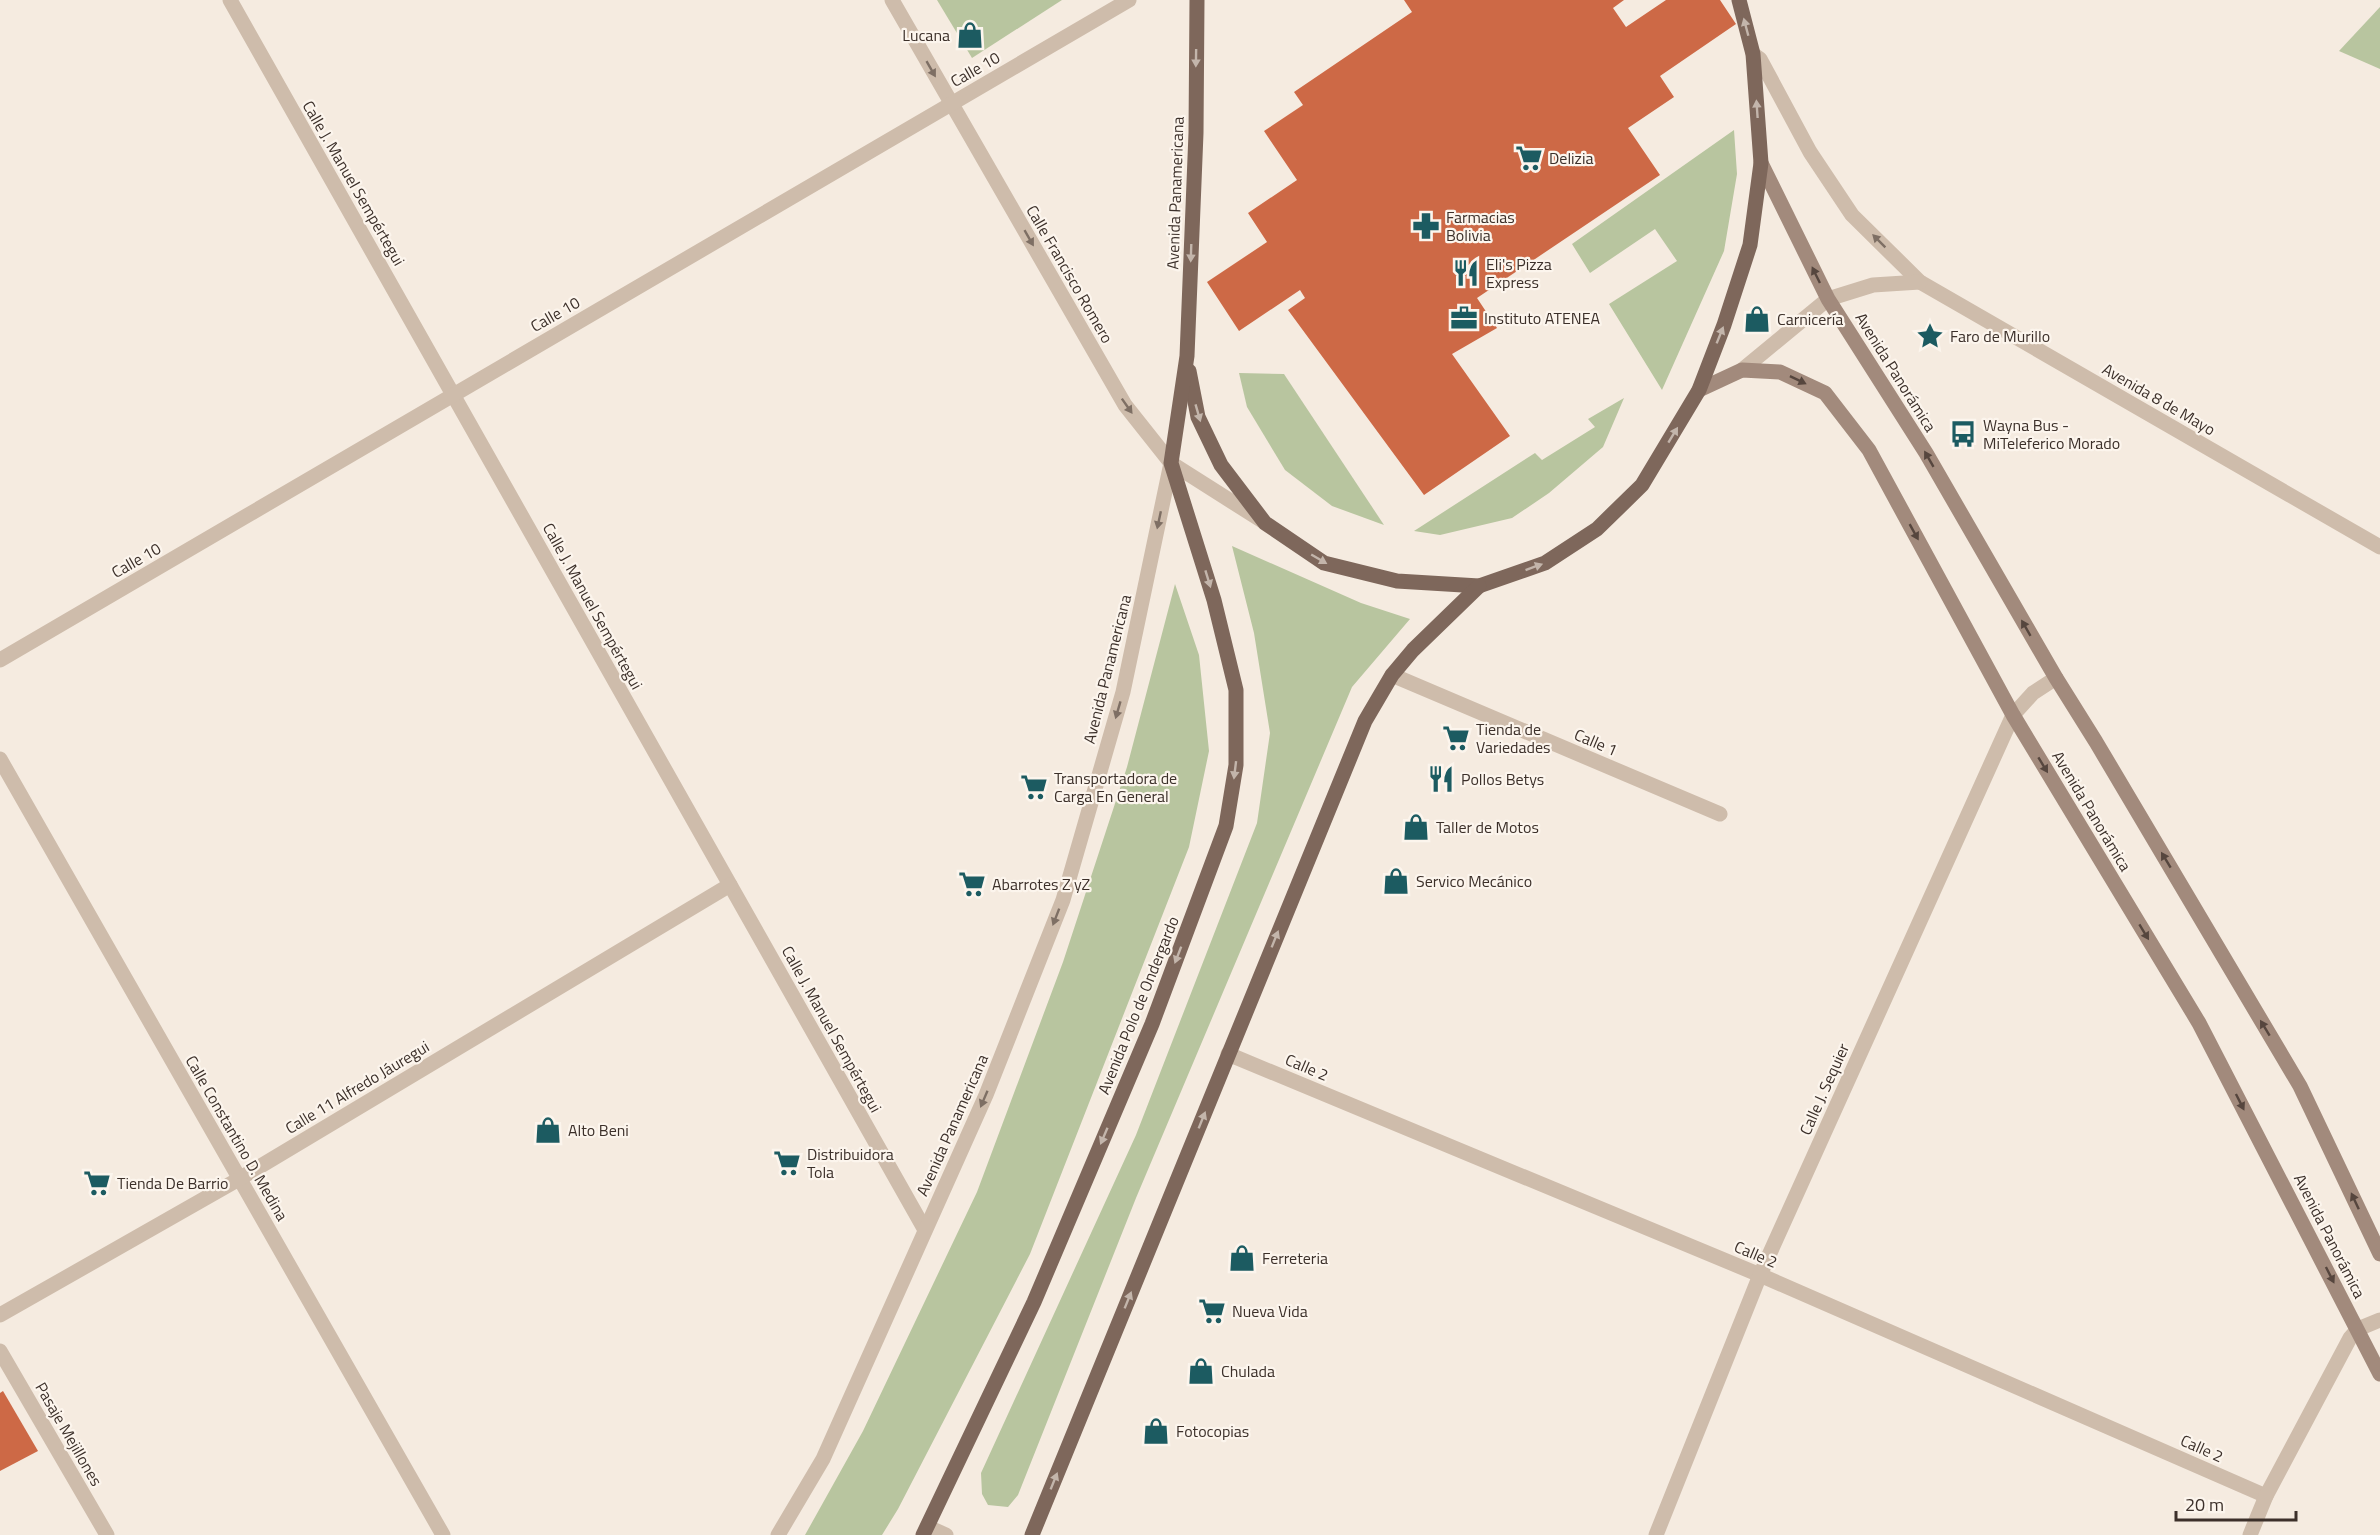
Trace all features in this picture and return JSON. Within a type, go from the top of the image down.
[{"type":"main road","name":"Avenida Panamericana","points":[[1171,463],[1187,356],[1196,133],[1197,0]]},
{"type":"main road","points":[[1187,356],[1197,417],[1221,465],[1265,523],[1324,563],[1397,581],[1479,586],[1545,563],[1597,529],[1642,485],[1699,390],[1724,325],[1750,245],[1761,163],[1753,54],[1739,0]]},
{"type":"main road","name":"Avenida Panorámica","points":[[1761,163],[1828,299],[1926,453],[2056,678],[2300,1086],[2380,1254]]},
{"type":"main road","name":"Avenida Panorámica","points":[[1699,390],[1742,370],[1780,372],[1825,393],[1869,450],[2013,715],[2199,1023],[2380,1374]]},
{"type":"main road","name":"Avenida Polo de Ondergardo","points":[[926,1531],[1038,1292],[1152,1024],[1226,826],[1236,765],[1236,690],[1214,600],[1171,463]]},
{"type":"main road","points":[[1032,1535],[1365,721],[1392,675],[1413,650],[1479,586]]},
{"type":"street","name":"Calle J. Manuel Sempértegui","points":[[230,0],[925,1230]]},
{"type":"street","name":"Calle Francisco Romero","points":[[892,0],[1125,405],[1171,463],[1265,523]]},
{"type":"street","name":"Calle 10","points":[[0,660],[1129,0]]},
{"type":"street","name":"Avenida 8 de Mayo","points":[[1753,54],[1760,59],[1810,152],[1852,214],[1920,282],[2380,547]]},
{"type":"street","points":[[1742,370],[1828,299],[1873,285],[1920,282]]},
{"type":"street","name":"Avenida Panamericana","points":[[778,1535],[823,1459],[986,1095],[1063,900],[1123,692],[1171,463]]},
{"type":"street","name":"Calle 1","points":[[1392,675],[1720,814]]},
{"type":"street","name":"Calle J. Sequier","points":[[1656,1535],[1760,1275],[2013,715],[2032,693],[2056,678]]},
{"type":"street","name":"Calle Constantino D. Medina","points":[[0,759],[443,1535]]},
{"type":"street","name":"Calle 11 Alfredo Jáuregui","points":[[0,1315],[239,1179],[730,885]]},
{"type":"street","name":"Calle 2","points":[[1228,1054],[1760,1275],[2266,1496]]},
{"type":"street","points":[[2250,1535],[2266,1496],[2350,1338],[2358,1329],[2380,1320]]},
{"type":"street","name":"Pasaje Mejillones","points":[[0,1351],[107,1535]]},
{"type":"street","points":[[926,1531],[946,1535]]},
{"type":"green space","points":[[937,0],[1062,0],[972,58]]},
{"type":"green space","points":[[2380,7],[2380,69],[2339,51]]},
{"type":"green space","points":[[1734,130],[1737,174],[1724,251],[1662,390],[1609,304],[1677,261],[1655,229],[1590,273],[1572,244]]},
{"type":"green space","points":[[1239,373],[1284,374],[1384,525],[1332,506],[1285,470],[1247,407]]},
{"type":"green space","points":[[1624,398],[1603,447],[1549,493],[1512,518],[1440,535],[1414,531],[1535,453],[1542,460],[1595,427],[1588,419]]},
{"type":"green space","points":[[1232,546],[1361,603],[1410,619],[1352,687],[1136,1198],[1018,1495],[1008,1507],[988,1505],[982,1494],[981,1473],[1136,1135],[1257,823],[1270,733],[1254,633]]},
{"type":"green space","points":[[1175,584],[1199,655],[1209,751],[1189,847],[1030,1254],[898,1509],[882,1535],[805,1535],[863,1431],[977,1192],[1063,962],[1127,767]]},
{"type":"building","points":[[1404,0],[1624,0],[1613,8],[1626,27],[1666,0],[1720,0],[1736,24],[1660,76],[1674,97],[1628,128],[1660,175],[1477,298],[1497,328],[1452,354],[1510,436],[1424,495],[1288,310],[1305,298],[1300,290],[1239,331],[1207,282],[1267,242],[1248,213],[1297,180],[1264,131],[1303,105],[1294,92],[1412,12]]},
{"type":"building","points":[[3,1391],[38,1451],[0,1471],[0,1393]]},
{"type":"place","name":"Lucana","points":[[970,35]]},
{"type":"place","name":"Delizia","points":[[1529,158]]},
{"type":"place","name":"Farmacias Bolivia","points":[[1426,226]]},
{"type":"place","name":"Eli's Pizza Express","points":[[1466,273]]},
{"type":"place","name":"Instituto ATENEA","points":[[1464,318]]},
{"type":"place","name":"Carnicería","points":[[1757,319]]},
{"type":"place","name":"Faro de Murillo","points":[[1930,336]]},
{"type":"place","name":"Wayna Bus - MiTeleferico Morado","points":[[1963,434]]},
{"type":"place","name":"Tienda de Variedades","points":[[1456,738]]},
{"type":"place","name":"Pollos Betys","points":[[1441,779]]},
{"type":"place","name":"Transportadora de Carga En General","points":[[1034,787]]},
{"type":"place","name":"Taller de Motos","points":[[1416,827]]},
{"type":"place","name":"Servico Mecánico","points":[[1396,881]]},
{"type":"place","name":"Abarrotes Z yZ","points":[[972,884]]},
{"type":"place","name":"Alto Beni","points":[[548,1130]]},
{"type":"place","name":"Distribuidora Tola","points":[[787,1163]]},
{"type":"place","name":"Tienda De Barrio","points":[[97,1183]]},
{"type":"place","name":"Ferreteria","points":[[1242,1258]]},
{"type":"place","name":"Nueva Vida","points":[[1212,1311]]},
{"type":"place","name":"Chulada","points":[[1201,1371]]},
{"type":"place","name":"Fotocopias","points":[[1156,1431]]}]
